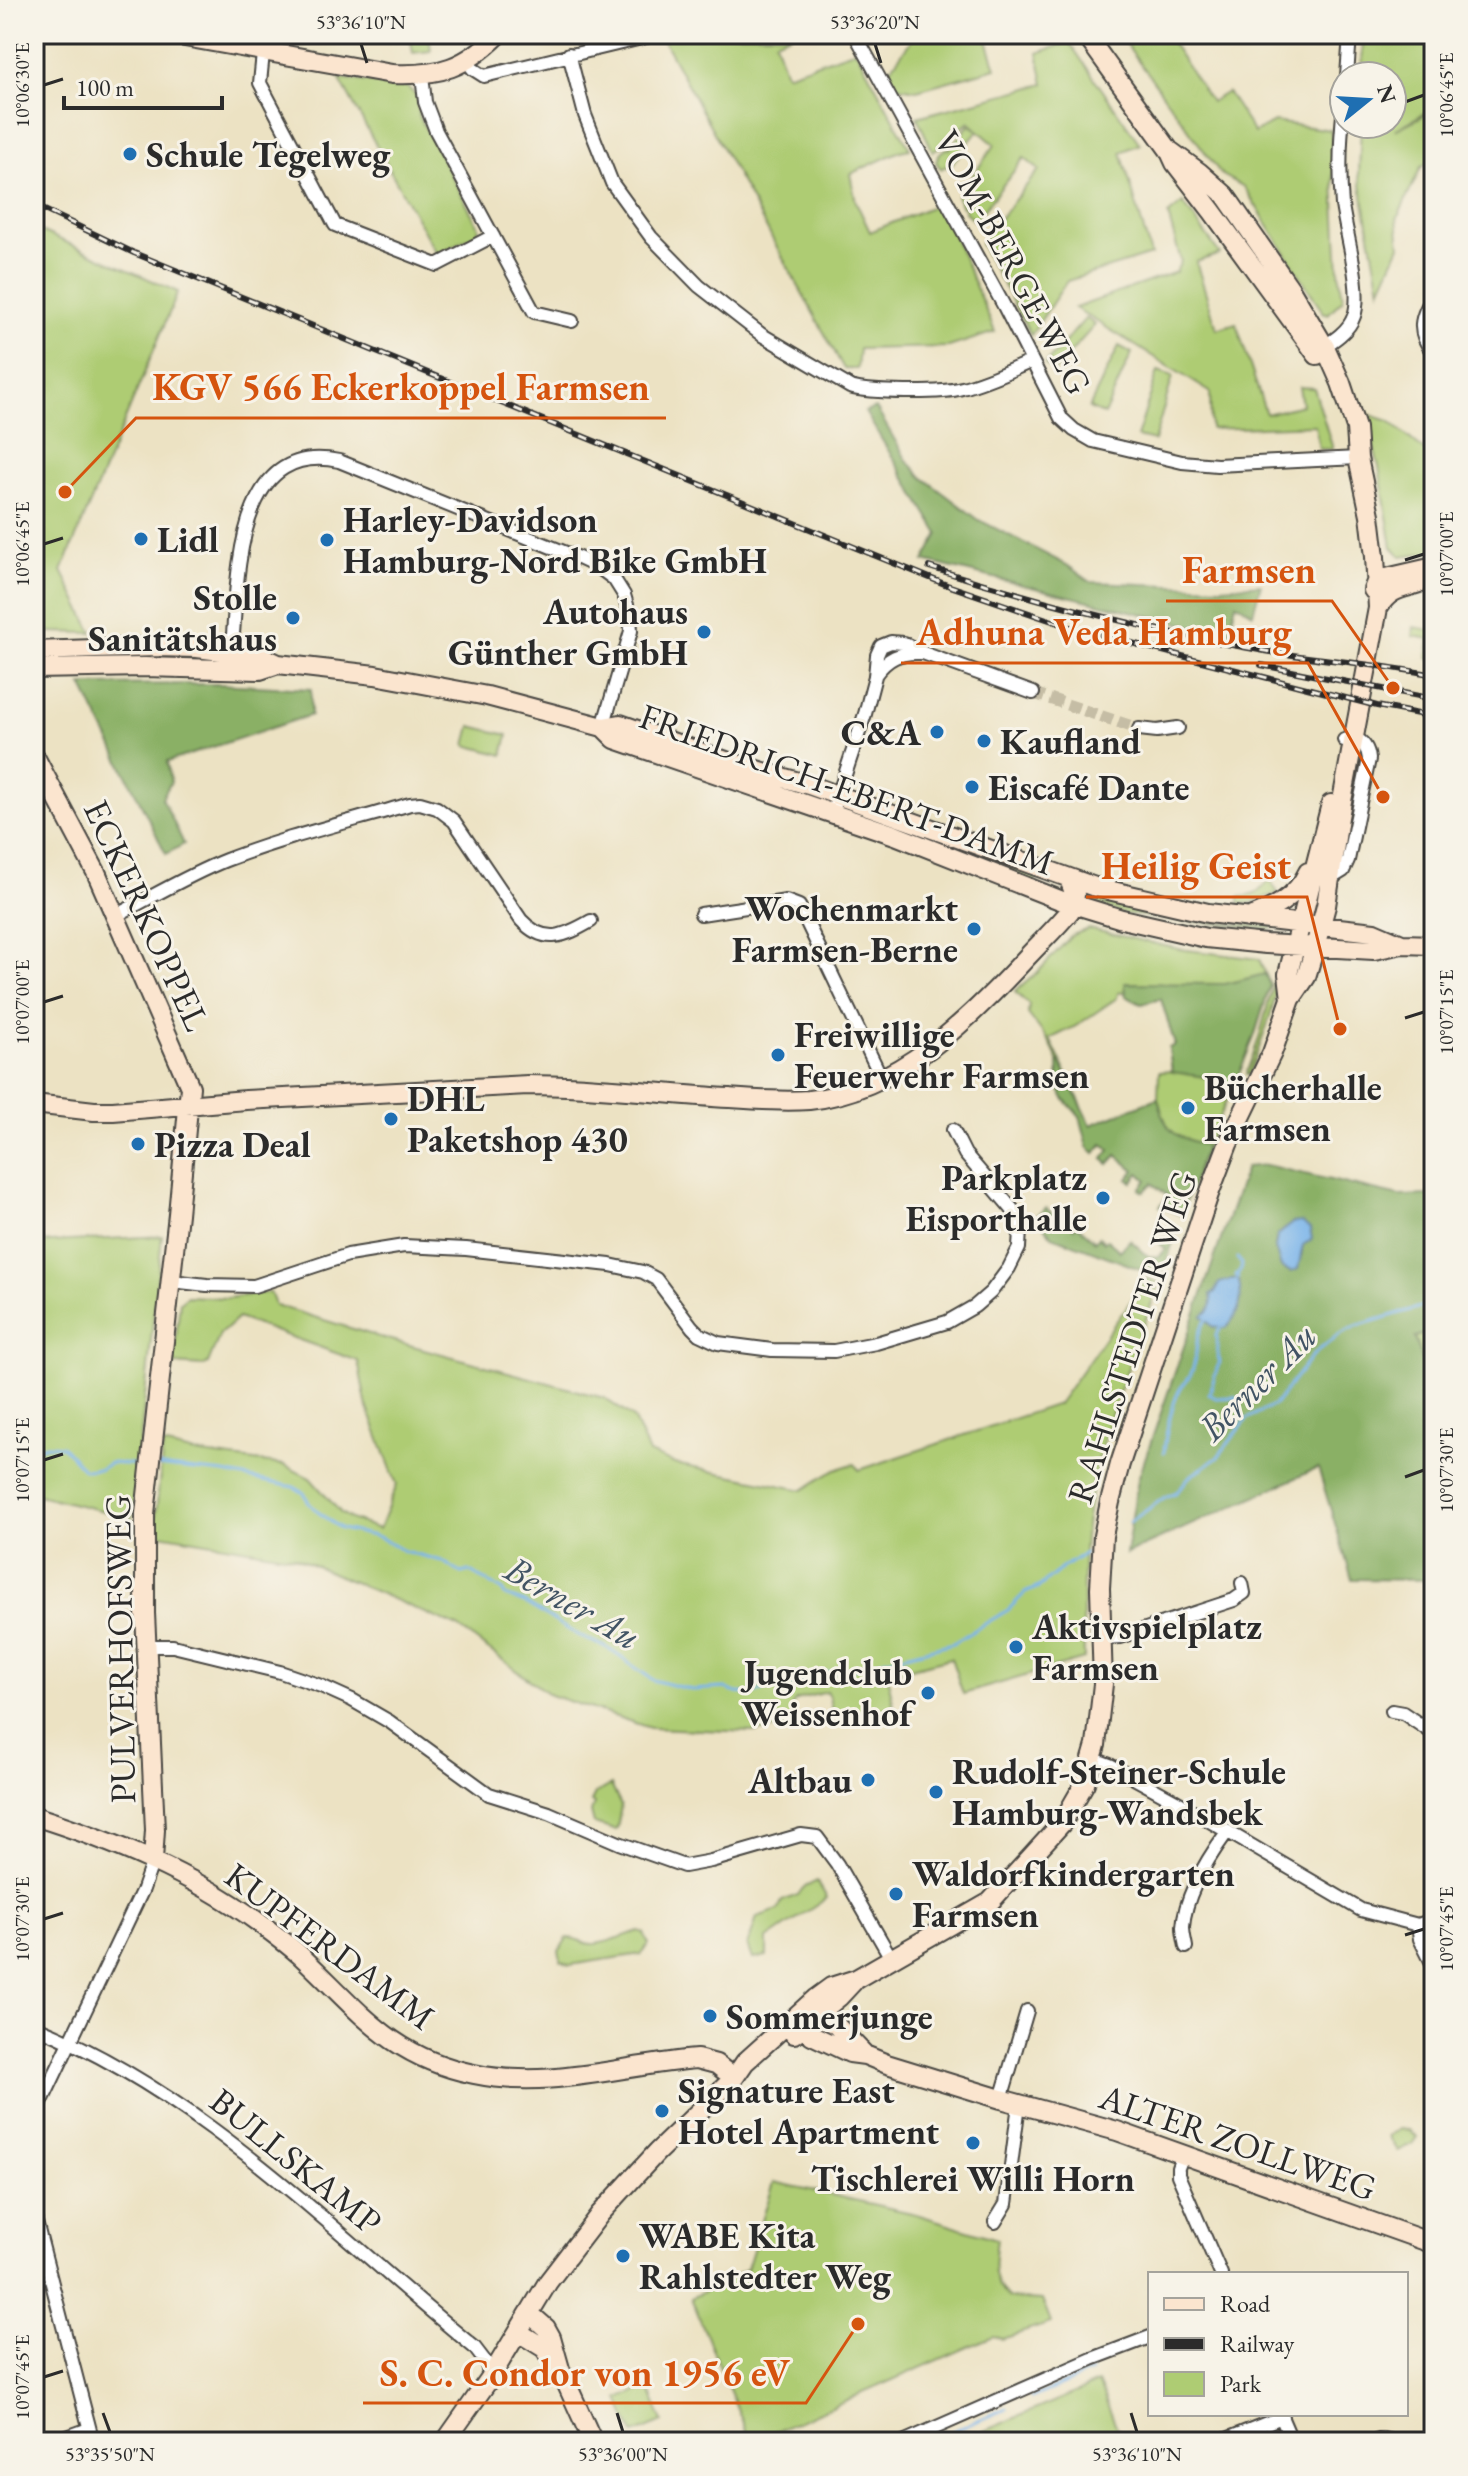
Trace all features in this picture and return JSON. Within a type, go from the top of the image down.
[{"type":"main road","points":[[168,34],[392,74],[422,75],[467,61],[478,55],[499,34]]},
{"type":"main road","points":[[1085,34],[1169,150],[1225,195],[1307,314],[1320,349],[1341,383],[1356,428],[1375,557],[1385,583],[1349,739]]},
{"type":"main road","points":[[1349,739],[1368,607],[1385,583],[1434,567]]},
{"type":"main road","points":[[1385,583],[1420,583],[1434,576]]},
{"type":"main road","name":"FRIEDRICH-EBERT-DAMM","points":[[34,651],[156,647],[231,660]]},
{"type":"main road","name":"FRIEDRICH-EBERT-DAMM","points":[[34,669],[132,667],[261,656],[278,664],[431,684],[603,727],[615,739],[835,805],[1069,895],[1122,919],[1206,938],[1294,946],[1374,950],[1402,944]]},
{"type":"main road","name":"RAHLSTEDTER WEG","points":[[1291,999],[1288,974],[1294,946],[1349,739]]},
{"type":"main road","name":"RAHLSTEDTER WEG","points":[[809,2020],[831,1987],[856,1979],[990,1902],[1001,1892],[1062,1823],[1094,1759],[1103,1684],[1100,1588],[1103,1536],[1120,1464],[1228,1144],[1272,1053],[1291,999],[1306,977],[1321,926],[1330,879],[1349,739]]},
{"type":"main road","name":"ECKERKOPPEL","points":[[34,755],[88,857],[186,1076],[190,1090],[189,1106]]},
{"type":"main road","points":[[1245,919],[1286,900],[1302,884],[1317,860]]},
{"type":"main road","points":[[34,1104],[94,1111],[434,1089],[558,1085],[799,1101],[839,1095],[882,1079],[913,1061],[957,1025],[994,992],[1062,920],[1069,895],[1119,891],[1197,911],[1374,932],[1402,944],[1434,945]]},
{"type":"main road","name":"PULVERHOFSWEG","points":[[153,1860],[155,1830],[144,1547],[189,1106]]},
{"type":"main road","name":"KUPFERDAMM","points":[[34,1816],[153,1860],[212,1892],[256,1920],[300,1955],[381,2033],[444,2066],[477,2075],[542,2080],[697,2059],[716,2064],[734,2078]]},
{"type":"main road","name":"RAHLSTEDTER WEG","points":[[445,2442],[490,2378],[548,2282],[600,2214],[657,2152],[734,2078],[752,2069],[839,1997],[856,1979]]},
{"type":"main road","name":"ALTER ZOLLWEG","points":[[809,2020],[812,2035],[850,2053],[865,2055]]},
{"type":"main road","name":"ALTER ZOLLWEG","points":[[809,2020],[865,2055],[887,2064],[1117,2131],[1434,2244]]},
{"type":"main road","points":[[530,2314],[551,2337],[560,2369],[593,2442]]},
{"type":"main road","points":[[518,2332],[544,2348],[560,2369]]},
{"type":"street","name":"VOM-BERGE-WEG","points":[[855,34],[1061,418],[1074,430],[1093,441],[1164,459],[1217,465],[1358,458]]},
{"type":"street","points":[[1348,60],[1350,34]]},
{"type":"street","points":[[467,61],[484,76],[646,37]]},
{"type":"street","points":[[263,53],[260,83],[335,225],[437,265],[493,236]]},
{"type":"street","points":[[569,54],[585,113],[612,183],[651,237],[699,286],[762,335],[850,387],[865,391],[958,390],[1032,361]]},
{"type":"street","points":[[422,75],[425,102],[436,131],[534,312],[572,321]]},
{"type":"street","points":[[1320,349],[1344,333],[1356,309],[1339,169],[1341,140]]},
{"type":"street","points":[[1434,294],[1421,317],[1422,333],[1434,354]]},
{"type":"street","points":[[231,660],[241,550],[246,525],[255,504],[269,480],[284,469],[310,459],[330,459],[581,559],[614,579],[628,604],[631,631],[603,727]]},
{"type":"street","points":[[891,642],[906,652]]},
{"type":"street","points":[[835,805],[875,676],[879,649],[891,642],[903,643],[1033,693]]},
{"type":"street","points":[[875,676],[887,661],[906,652],[923,653]]},
{"type":"street","points":[[1139,729],[1157,731],[1178,728]]},
{"type":"street","points":[[115,916],[199,871],[227,860],[338,824],[420,803],[437,808],[454,821],[531,930],[556,937],[591,921]]},
{"type":"street","points":[[701,914],[786,901],[799,906],[882,1079]]},
{"type":"street","points":[[171,1281],[254,1286],[348,1255],[404,1246],[466,1249],[610,1265],[643,1272],[656,1279],[699,1334],[718,1343],[772,1350],[854,1349],[947,1322],[967,1311],[1001,1280],[1019,1248],[1020,1229],[1016,1215],[965,1154],[953,1130]]},
{"type":"street","points":[[1102,1638],[1121,1637],[1234,1600],[1244,1593],[1242,1583]]},
{"type":"street","points":[[147,1646],[173,1646],[292,1675],[321,1686],[390,1722],[489,1794],[549,1813],[684,1866],[801,1835],[817,1837],[837,1864],[891,1958]]},
{"type":"street","points":[[1392,1711],[1403,1713],[1434,1734]]},
{"type":"street","points":[[1094,1759],[1135,1778],[1361,1910],[1418,1925],[1434,1919]]},
{"type":"street","points":[[1186,1947],[1183,1929],[1192,1895],[1204,1867],[1227,1832]]},
{"type":"street","name":"PULVERHOFSWEG","points":[[34,2118],[143,1889],[153,1860]]},
{"type":"street","points":[[1418,1925],[1420,1939],[1434,1967]]},
{"type":"street","points":[[995,2222],[1006,2204],[1010,2101],[1027,2011]]},
{"type":"street","name":"BULLSKAMP","points":[[34,2026],[133,2076],[208,2126],[474,2347],[485,2360],[490,2378]]},
{"type":"street","points":[[1183,2154],[1178,2175],[1220,2272]]},
{"type":"street","points":[[34,2214],[91,2435],[53,2442]]},
{"type":"street","points":[[903,2442],[1148,2338]]},
{"type":"street","points":[[1219,2442],[1279,2416]]},
{"type":"street","points":[[1281,2416],[1292,2442]]},
{"type":"street","points":[[1372,2442],[1383,2439],[1397,2442]]},
{"type":"green space","points":[[410,34],[429,34],[431,51],[413,53]]},
{"type":"green space","points":[[678,34],[792,34],[775,41],[786,74],[856,50],[910,149],[850,174],[856,202],[870,232],[940,203],[995,332],[949,347],[859,349],[857,369],[844,369],[663,40]]},
{"type":"green space","points":[[916,34],[985,34],[996,68],[917,90],[893,86],[888,72]]},
{"type":"green space","points":[[1119,34],[1166,34],[1211,102],[1227,92],[1254,133],[1274,122],[1328,130],[1328,140],[1332,140],[1343,299],[1328,314],[1323,312],[1244,187],[1221,174]]},
{"type":"green space","points":[[1363,34],[1434,34],[1434,107],[1408,122],[1408,60],[1362,60]]},
{"type":"green space","points":[[1069,42],[1140,144],[1121,152],[1151,255],[1067,281],[1031,335],[980,243],[1039,170],[1024,158],[975,221],[965,212],[965,205],[962,207],[957,196],[995,145],[978,130],[949,168],[941,169],[936,162],[939,154],[949,149],[969,125],[977,129],[969,122],[933,152],[917,117],[1044,84],[1038,53]]},
{"type":"green space","points":[[339,78],[407,87],[418,97],[419,116],[479,227],[478,233],[437,255]]},
{"type":"green space","points":[[1434,110],[1434,160],[1421,167],[1397,219],[1400,246],[1380,290],[1359,174],[1360,140],[1408,140],[1408,123]]},
{"type":"green space","points":[[1183,203],[1220,254],[1196,262],[1217,329],[1236,323],[1266,414],[1302,405],[1299,387],[1314,388],[1333,449],[1319,449],[1315,425],[1211,429],[1210,392],[1075,308],[1176,272],[1181,261],[1168,215]]},
{"type":"green space","points":[[34,228],[178,292],[62,571],[93,633],[47,632],[34,609]]},
{"type":"green space","points":[[1086,318],[1095,325],[1054,371],[1045,364]]},
{"type":"green space","points":[[1119,346],[1132,353],[1104,415],[1089,408]]},
{"type":"green space","points":[[1158,371],[1173,376],[1154,441],[1137,437]]},
{"type":"green space","points":[[876,408],[906,459],[922,477],[979,520],[1067,565],[1091,582],[1221,587],[1261,584],[1253,613],[1236,603],[1229,635],[924,561],[939,534],[865,412]]},
{"type":"green space","points":[[1364,413],[1389,421],[1434,459],[1434,552],[1401,556],[1392,547],[1379,467]]},
{"type":"green space","points":[[1414,627],[1434,631],[1430,653],[1434,654],[1434,661],[1427,656],[1430,639],[1413,636]]},
{"type":"green space","points":[[219,684],[311,689],[311,715],[167,762],[171,782],[162,798],[184,844],[166,854],[82,685]]},
{"type":"green space","points":[[471,726],[508,735],[503,755],[466,745]]},
{"type":"green space","points":[[858,809],[1041,874],[1032,884],[856,816]]},
{"type":"green space","points":[[1270,880],[1278,893],[1239,904],[1239,897],[1257,893]]},
{"type":"green space","points":[[1097,898],[1178,918],[1273,926],[1272,930],[1124,914],[1083,899]]},
{"type":"green space","points":[[1089,929],[1179,949],[1259,959],[1270,985],[1254,1037],[1181,1215],[1160,1206],[1168,1196],[1152,1183],[1144,1192],[1140,1189],[1147,1180],[1139,1173],[1132,1182],[1128,1179],[1135,1170],[1117,1155],[1109,1164],[1103,1159],[1110,1150],[1103,1144],[1095,1153],[1092,1150],[1082,1120],[1062,1094],[1053,1049],[1028,1014],[1029,1005],[1015,992],[1072,935]],"holes":[[[1125,992],[1126,996],[1141,1004],[1161,999],[1175,1045],[1169,1048],[1172,1071],[1159,1072],[1158,1098],[1091,1125],[1050,1039],[1076,1026],[1117,998],[1118,993]]]},
{"type":"green space","points":[[1278,967],[1281,967],[1272,1009],[1249,1075],[1246,1074]]},
{"type":"green space","points":[[1265,974],[1270,985],[1254,1037],[1235,1084],[1222,1088],[1211,1078],[1172,1072],[1169,1048],[1175,1045],[1161,999],[1141,1004],[1126,996],[1125,983],[1225,984]]},
{"type":"green space","points":[[1060,1062],[1091,1125],[1158,1098],[1172,1131],[1206,1146],[1181,1215],[1160,1206],[1168,1196],[1152,1183],[1144,1192],[1140,1189],[1147,1180],[1139,1173],[1132,1182],[1128,1179],[1135,1170],[1117,1155],[1109,1164],[1103,1159],[1110,1150],[1103,1144],[1095,1153],[1088,1147],[1080,1116],[1063,1097],[1059,1087]]},
{"type":"green space","points":[[1266,1165],[1399,1196],[1434,1195],[1434,1331],[1415,1337],[1434,1400],[1434,1580],[1352,1579],[1318,1468],[1126,1554],[1138,1479],[1246,1167]],"holes":[[[1292,1223],[1301,1243],[1302,1254],[1291,1272],[1281,1267],[1275,1248],[1277,1236]]]},
{"type":"green space","points":[[1046,1208],[1057,1218],[1060,1215],[1074,1228],[1077,1225],[1095,1241],[1099,1237],[1104,1242],[1107,1240],[1120,1251],[1130,1240],[1148,1256],[1159,1257],[1166,1249],[1160,1244],[1173,1227],[1177,1228],[1165,1268],[1153,1274],[1052,1236],[1035,1216]]},
{"type":"green space","points":[[162,1236],[132,1518],[34,1494],[34,1243]]},
{"type":"green space","points":[[1147,1278],[1159,1283],[1117,1399],[1099,1458],[1087,1518],[1083,1588],[1084,1659],[963,1694],[951,1658],[887,1674],[894,1707],[834,1719],[826,1692],[796,1700],[792,1705],[796,1726],[753,1732],[650,1728],[550,1695],[458,1627],[295,1557],[154,1533],[163,1445],[195,1453],[284,1465],[310,1478],[341,1513],[379,1529],[397,1485],[366,1403],[358,1361],[238,1318],[220,1334],[208,1364],[173,1364],[180,1302],[187,1296],[228,1298],[270,1292],[275,1305],[604,1398],[633,1418],[649,1453],[675,1464],[803,1490],[841,1468],[855,1464],[859,1470],[1058,1404]]},
{"type":"green space","points":[[1434,1331],[1434,1400],[1415,1337]]},
{"type":"green space","points":[[611,1785],[621,1806],[617,1829],[614,1830],[594,1824],[591,1812],[595,1794]]},
{"type":"green space","points":[[817,1881],[827,1898],[767,1939],[767,1956],[753,1959],[748,1945],[757,1917],[778,1910],[782,1901],[798,1895],[803,1888]]},
{"type":"green space","points":[[639,1931],[644,1933],[649,1944],[641,1954],[570,1965],[561,1961],[559,1951],[567,1938],[598,1944]]},
{"type":"green space","points":[[1399,2129],[1409,2130],[1417,2137],[1412,2144],[1397,2151],[1388,2136]]},
{"type":"green space","points":[[774,2182],[916,2214],[997,2239],[995,2271],[998,2285],[1008,2298],[1042,2300],[1051,2323],[1002,2339],[993,2336],[751,2442],[691,2298],[747,2269]]},
{"type":"green space","points":[[1098,2383],[1123,2442],[958,2442]]},
{"type":"green space","points":[[648,2386],[663,2422],[634,2434],[619,2399]]},
{"type":"water","points":[[1302,1222],[1310,1229],[1312,1239],[1303,1245],[1298,1269],[1291,1272],[1281,1267],[1275,1248],[1277,1236],[1292,1223]]},
{"type":"water","points":[[1238,1278],[1241,1299],[1235,1317],[1226,1328],[1213,1327],[1202,1316],[1211,1307],[1211,1295],[1219,1283]]},
{"type":"waterway","points":[[1237,1258],[1242,1264],[1236,1275],[1238,1278]]},
{"type":"waterway","name":"Berner Au","points":[[1130,1522],[1177,1492],[1189,1477],[1217,1458],[1247,1419],[1275,1404],[1313,1355],[1338,1335],[1356,1326],[1434,1303]]},
{"type":"waterway","points":[[1164,1452],[1174,1404],[1192,1371],[1198,1338],[1206,1320]]},
{"type":"waterway","points":[[1220,1328],[1216,1335],[1219,1363],[1209,1394],[1216,1398],[1235,1397],[1240,1402]]},
{"type":"waterway","name":"Berner Au","points":[[34,1449],[47,1445],[62,1446],[84,1470],[100,1469],[110,1463],[144,1465]]},
{"type":"waterway","name":"Berner Au","points":[[156,1466],[224,1473],[294,1487],[304,1493],[318,1512],[341,1529],[379,1537],[404,1551],[442,1561],[461,1573],[469,1571],[502,1590],[505,1596],[525,1603],[579,1636],[606,1647],[653,1680],[692,1690],[725,1688],[736,1693],[752,1694],[775,1686],[797,1685],[808,1675],[842,1671],[953,1643],[1008,1610],[1025,1593],[1039,1587],[1085,1553]]},
{"type":"waterway","points":[[1031,2398],[1091,2372]]},
{"type":"waterway","points":[[939,2437],[1007,2408]]},
{"type":"tunnel","points":[[1033,693],[1139,729]]},
{"type":"railway","points":[[34,205],[134,253],[947,585],[1073,628],[1377,706],[1434,717]]},
{"type":"railway","points":[[929,567],[1054,604],[1180,634],[1265,651],[1434,675]]},
{"type":"railway","points":[[1261,665],[1434,699]]},
{"type":"place","name":"Schule Tegelweg","points":[[130,154]]},
{"type":"place","name":"KGV 566 Eckerkoppel Farmsen","points":[[65,492]]},
{"type":"place","name":"Lidl","points":[[141,539]]},
{"type":"place","name":"Harley-Davidson Hamburg-Nord Bike GmbH","points":[[327,540]]},
{"type":"place","name":"Stolle Sanitätshaus","points":[[293,618]]},
{"type":"place","name":"Autohaus Günther GmbH","points":[[704,632]]},
{"type":"place","name":"Farmsen","points":[[1393,688]]},
{"type":"place","name":"C&A","points":[[937,732]]},
{"type":"place","name":"Kaufland","points":[[984,741]]},
{"type":"place","name":"Eiscafé Dante","points":[[972,787]]},
{"type":"place","name":"Adhuna Veda Hamburg","points":[[1383,797]]},
{"type":"place","name":"Wochenmarkt Farmsen-Berne","points":[[974,929]]},
{"type":"place","name":"Heilig Geist","points":[[1340,1029]]},
{"type":"place","name":"Freiwillige Feuerwehr Farmsen","points":[[778,1055]]},
{"type":"place","name":"Bücherhalle Farmsen","points":[[1188,1108]]},
{"type":"place","name":"DHL Paketshop 430","points":[[391,1119]]},
{"type":"place","name":"Pizza Deal","points":[[138,1144]]},
{"type":"place","name":"Parkplatz Eisporthalle","points":[[1103,1198]]},
{"type":"place","name":"Aktivspielplatz Farmsen","points":[[1016,1647]]},
{"type":"place","name":"Jugendclub Weissenhof","points":[[928,1693]]},
{"type":"place","name":"Altbau","points":[[868,1780]]},
{"type":"place","name":"Rudolf-Steiner-Schule Hamburg-Wandsbek","points":[[936,1792]]},
{"type":"place","name":"Waldorfkindergarten Farmsen","points":[[896,1894]]},
{"type":"place","name":"Sommerjunge","points":[[710,2016]]},
{"type":"place","name":"Signature East Hotel Apartment","points":[[662,2111]]},
{"type":"place","name":"Tischlerei Willi Horn","points":[[973,2143]]},
{"type":"place","name":"WABE Kita Rahlstedter Weg","points":[[623,2256]]},
{"type":"place","name":"S. C. Condor von 1956 eV","points":[[858,2324]]}]
